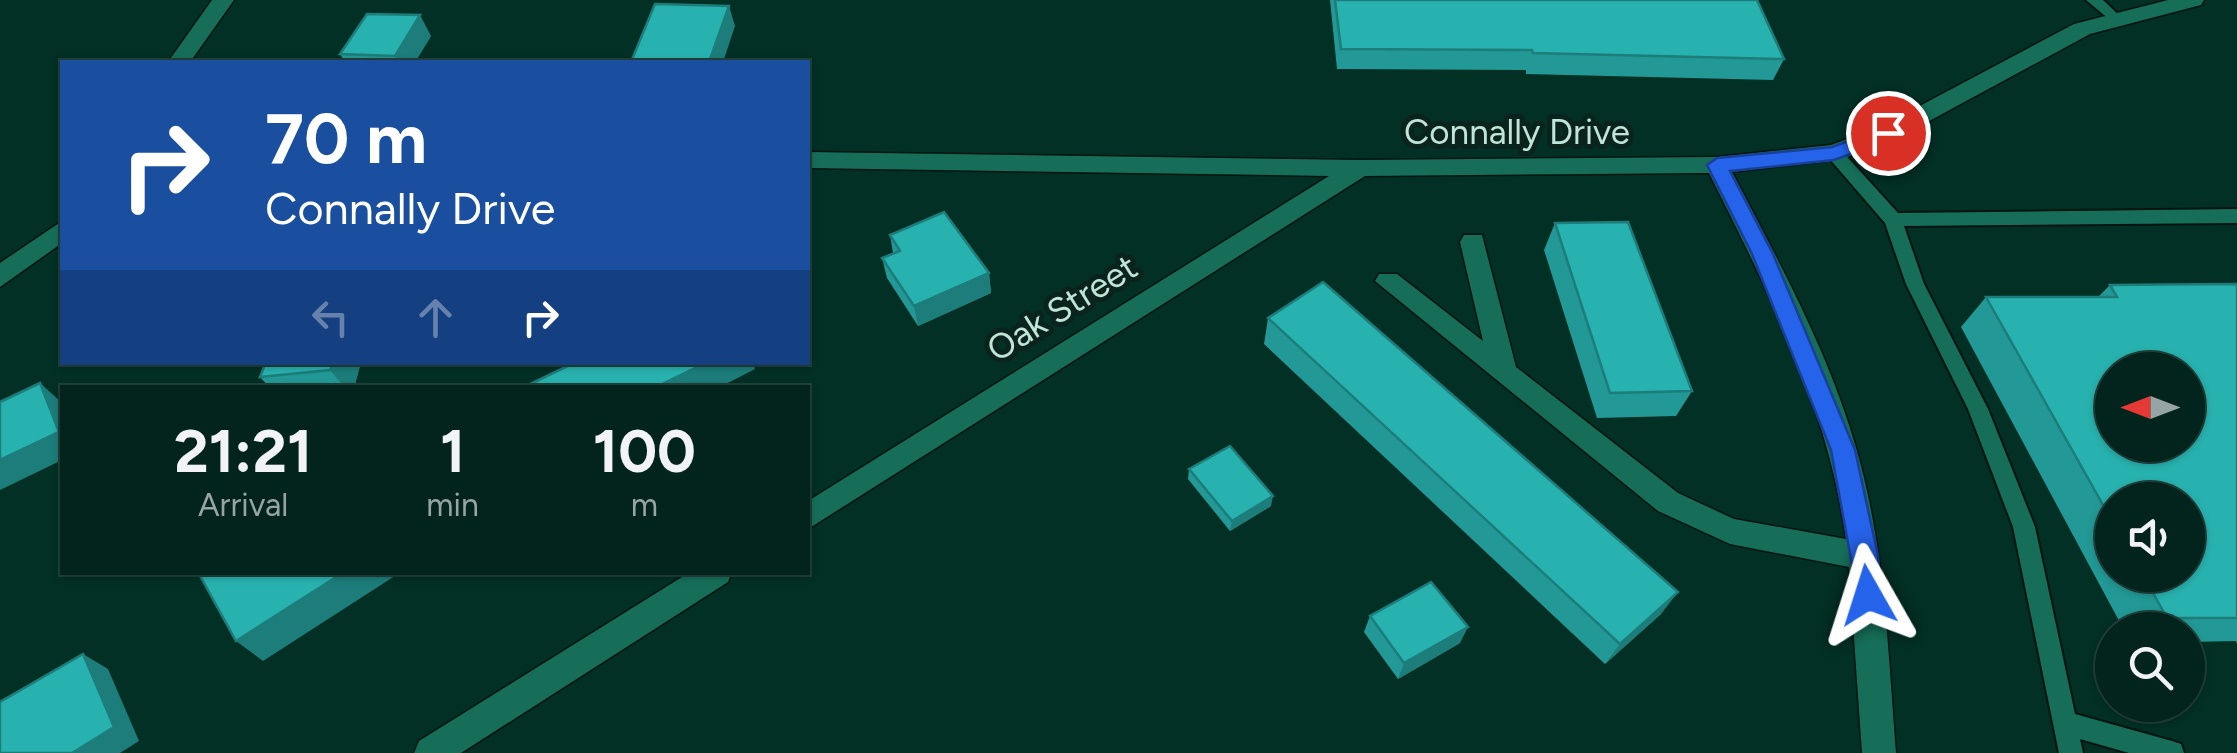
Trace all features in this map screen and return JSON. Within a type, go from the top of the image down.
[{"type":"street","points":[[180,60],[223,0]]},
{"type":"street","name":"Connally Drive","points":[[810,160],[1360,168],[1717,165],[1834,154],[1888,133],[2082,29],[2177,2]]},
{"type":"street","points":[[1717,165],[1762,254],[1836,432],[1865,556],[1879,753]]},
{"type":"street","name":"Oak Street","points":[[810,515],[1360,168]]},
{"type":"street","points":[[0,277],[60,232]]},
{"type":"street","points":[[1473,242],[1504,372]]},
{"type":"street","points":[[1388,281],[1668,502],[1730,531],[1865,556]]},
{"type":"street","points":[[431,753],[712,575]]},
{"type":"lane","points":[[2094,0],[2116,20]]},
{"type":"lane","points":[[1834,154],[1893,220],[1916,284],[1978,409],[2024,527],[2071,753]]},
{"type":"lane","points":[[1893,220],[2237,216]]},
{"type":"lane","points":[[2067,724],[2172,753]]},
{"type":"building","points":[[1335,0],[1757,0],[1784,59],[1532,50],[1341,49]]},
{"type":"building","points":[[655,4],[729,6],[710,60],[632,60]]},
{"type":"building","points":[[367,14],[420,15],[395,56],[340,54]]},
{"type":"building","points":[[944,212],[989,273],[914,306],[882,258],[900,251],[890,235]]},
{"type":"building","points":[[1628,222],[1692,391],[1610,393],[1555,223]]},
{"type":"building","points":[[1323,282],[1678,592],[1620,644],[1268,318]]},
{"type":"building","points":[[2237,284],[2237,618],[2205,618],[2205,612],[2164,612],[2152,592],[2205,592],[2205,482],[2095,482],[2095,491],[1986,297],[2117,297],[2110,285]]},
{"type":"building","points":[[265,365],[332,365],[330,370],[260,377]]},
{"type":"building","points":[[570,365],[701,365],[660,385],[528,385]]},
{"type":"building","points":[[40,383],[59,432],[0,460],[0,402]]},
{"type":"building","points":[[1230,446],[1273,496],[1232,521],[1189,469]]},
{"type":"building","points":[[200,575],[339,575],[236,641]]},
{"type":"building","points":[[1431,582],[1468,627],[1404,663],[1370,616]]},
{"type":"building","points":[[83,654],[114,727],[72,753],[0,753],[0,702]]},
{"type":"route","points":[[1868,595],[1865,556],[1843,450],[1762,254],[1717,165],[1834,154],[1888,133]]}]
